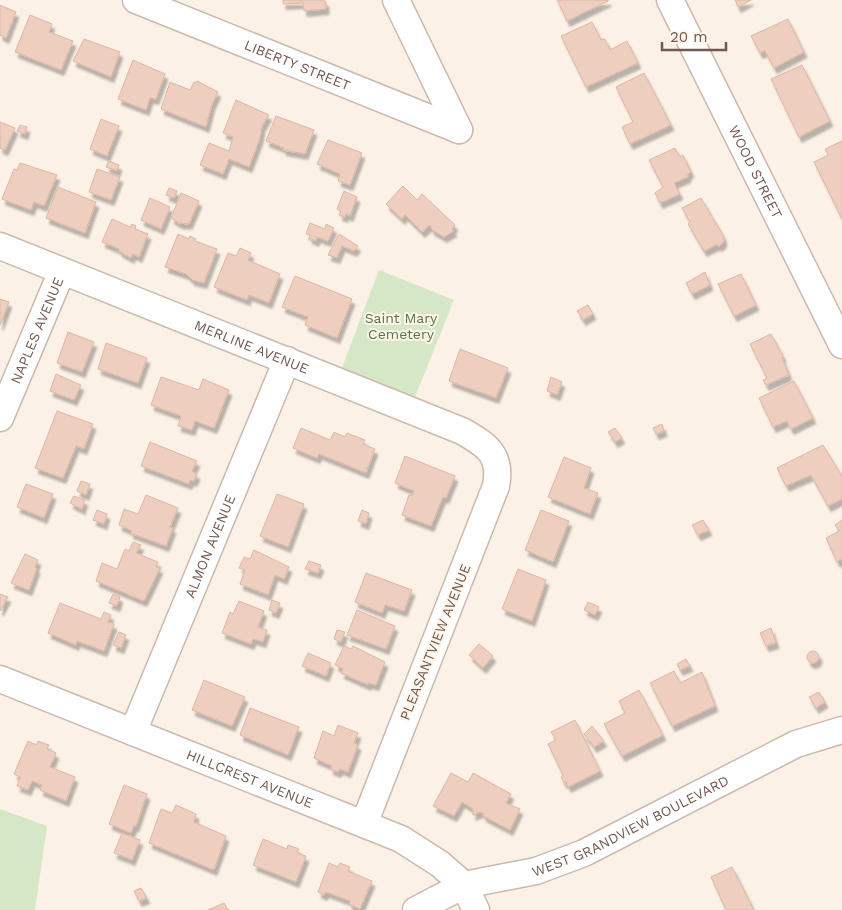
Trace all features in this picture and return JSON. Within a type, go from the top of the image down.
[{"type":"street","name":"LIBERTY STREET","points":[[136,0],[459,130],[396,0]]},
{"type":"street","name":"WOOD STREET","points":[[670,0],[842,345]]},
{"type":"street","name":"MERLINE AVENUE","points":[[0,246],[462,431],[484,444],[496,459]]},
{"type":"street","name":"NAPLES AVENUE","points":[[0,418],[62,271]]},
{"type":"street","name":"ALMON AVENUE","points":[[133,732],[287,360]]},
{"type":"street","name":"PLEASANTVIEW AVENUE","points":[[364,824],[496,486],[499,474],[496,459]]},
{"type":"street","name":"HILLCREST AVENUE","points":[[0,679],[402,839],[421,851],[464,885],[476,910]]},
{"type":"street","name":"WEST GRANDVIEW BOULEVARD","points":[[416,910],[464,885],[536,871],[584,852],[796,744],[842,730]]},
{"type":"green space","name":"Saint Mary Cemetery","points":[[379,270],[454,300],[413,402],[340,373]]},
{"type":"green space","points":[[0,809],[47,826],[35,910],[0,910]]},
{"type":"building","points":[[283,0],[324,0],[326,2],[326,9],[304,11],[303,3],[283,4]]},
{"type":"building","points":[[557,0],[608,0],[608,1],[567,21]]},
{"type":"building","points":[[735,0],[751,0],[738,7]]},
{"type":"building","points":[[0,5],[16,12],[6,38],[0,35]]},
{"type":"building","points":[[30,15],[52,24],[49,32],[73,41],[61,70],[15,52]]},
{"type":"building","points":[[788,19],[804,52],[774,68],[765,51],[760,53],[751,36]]},
{"type":"building","points":[[592,22],[601,40],[605,39],[610,50],[627,41],[638,63],[586,87],[561,36]]},
{"type":"building","points":[[84,39],[120,52],[111,77],[73,61]]},
{"type":"building","points":[[133,60],[165,74],[156,99],[150,98],[146,110],[118,99]]},
{"type":"building","points":[[802,65],[830,121],[799,137],[771,79]]},
{"type":"building","points":[[644,73],[671,125],[630,144],[622,127],[633,122],[616,87]]},
{"type":"building","points":[[197,81],[218,92],[212,104],[206,127],[161,109],[170,82],[190,90],[194,82],[196,83]]},
{"type":"building","points":[[236,100],[269,115],[262,126],[260,138],[249,167],[229,159],[223,174],[200,165],[209,143],[229,151],[233,137],[223,133]]},
{"type":"building","points":[[276,116],[314,130],[305,154],[283,150],[284,148],[266,141]]},
{"type":"building","points":[[101,119],[119,126],[107,156],[90,149]]},
{"type":"building","points":[[0,122],[15,128],[5,150],[0,148]]},
{"type":"building","points":[[20,125],[27,127],[25,134],[17,131]]},
{"type":"building","points":[[328,140],[362,153],[350,185],[338,181],[340,174],[317,164]]},
{"type":"building","points":[[842,141],[841,217],[814,162],[828,155],[825,149]]},
{"type":"building","points":[[675,148],[680,157],[683,155],[691,172],[688,174],[688,177],[674,183],[680,194],[660,203],[655,193],[663,187],[649,160]]},
{"type":"building","points":[[109,161],[119,165],[117,171],[106,167]]},
{"type":"building","points":[[20,163],[57,175],[44,206],[34,202],[31,210],[2,199],[14,169],[17,170]]},
{"type":"building","points":[[97,169],[120,177],[111,200],[89,192]]},
{"type":"building","points":[[403,186],[417,200],[422,194],[455,225],[452,229],[454,231],[444,237],[432,230],[430,225],[422,232],[405,215],[402,219],[386,204]]},
{"type":"building","points":[[58,187],[96,202],[85,233],[46,218]]},
{"type":"building","points":[[169,188],[177,191],[174,198],[166,195]]},
{"type":"building","points":[[344,191],[357,197],[350,216],[346,214],[345,217],[339,215],[341,212],[337,209]]},
{"type":"building","points":[[181,193],[199,201],[189,224],[179,223],[171,218]]},
{"type":"building","points":[[150,198],[170,207],[161,229],[141,220]]},
{"type":"building","points":[[701,198],[723,235],[724,241],[720,246],[716,245],[704,251],[688,224],[690,222],[682,208]]},
{"type":"building","points":[[112,219],[130,227],[132,224],[136,226],[135,229],[148,234],[139,257],[133,254],[131,258],[119,251],[119,249],[102,242]]},
{"type":"building","points":[[310,223],[325,229],[326,224],[334,228],[328,241],[317,237],[316,241],[309,238],[310,235],[306,234]]},
{"type":"building","points":[[178,234],[189,239],[190,236],[196,239],[195,241],[217,249],[204,283],[192,280],[186,274],[165,267]]},
{"type":"building","points":[[339,234],[358,246],[354,251],[342,246],[337,258],[328,255]]},
{"type":"building","points":[[240,248],[251,253],[248,260],[280,274],[269,303],[249,295],[247,300],[214,287],[228,253],[236,256]]},
{"type":"building","points":[[705,272],[710,285],[692,294],[686,283]]},
{"type":"building","points":[[741,274],[756,305],[734,316],[718,284]]},
{"type":"building","points":[[295,276],[352,299],[337,338],[305,325],[308,317],[282,307]]},
{"type":"building","points":[[0,299],[9,302],[0,325]]},
{"type":"building","points":[[588,305],[593,314],[583,320],[577,311]]},
{"type":"building","points":[[68,332],[94,342],[82,372],[57,363]]},
{"type":"building","points":[[771,334],[783,356],[782,358],[789,375],[766,385],[763,380],[767,378],[750,344]]},
{"type":"building","points":[[106,343],[147,358],[138,383],[98,369]]},
{"type":"building","points":[[460,349],[508,368],[496,398],[449,381]]},
{"type":"building","points":[[56,374],[81,385],[74,400],[50,391]]},
{"type":"building","points":[[161,377],[199,390],[203,379],[229,390],[214,428],[195,421],[192,430],[178,426],[181,416],[151,405]]},
{"type":"building","points":[[551,377],[562,382],[557,395],[547,391]]},
{"type":"building","points":[[794,381],[813,418],[791,429],[787,421],[773,427],[759,398]]},
{"type":"building","points":[[57,411],[93,424],[84,449],[76,446],[63,478],[35,468]]},
{"type":"building","points":[[662,424],[664,431],[656,434],[653,428]]},
{"type":"building","points":[[301,428],[330,440],[334,432],[345,437],[347,433],[365,440],[363,444],[375,449],[366,473],[319,454],[317,458],[293,448]]},
{"type":"building","points":[[615,428],[622,438],[615,442],[608,432]]},
{"type":"building","points":[[150,442],[197,461],[192,471],[197,474],[194,481],[190,480],[189,484],[141,466]]},
{"type":"building","points":[[823,445],[842,476],[842,499],[828,506],[811,475],[786,486],[777,468]]},
{"type":"building","points":[[405,456],[455,476],[446,498],[443,497],[431,526],[402,515],[409,495],[412,496],[414,491],[395,483]]},
{"type":"building","points":[[564,457],[591,468],[584,488],[598,493],[590,514],[548,497]]},
{"type":"building","points":[[81,481],[90,484],[86,495],[77,491]]},
{"type":"building","points":[[26,484],[53,494],[44,518],[17,507]]},
{"type":"building","points":[[277,494],[304,504],[288,547],[260,536]]},
{"type":"building","points":[[146,495],[178,508],[170,527],[173,528],[166,546],[130,533],[132,531],[119,525],[124,509],[138,514]]},
{"type":"building","points":[[74,496],[85,500],[82,509],[70,503]]},
{"type":"building","points":[[97,510],[107,514],[104,524],[93,520]]},
{"type":"building","points":[[362,510],[369,513],[366,524],[358,521]]},
{"type":"building","points":[[541,510],[569,521],[553,562],[525,550]]},
{"type":"building","points":[[703,520],[709,530],[698,535],[692,525]]},
{"type":"building","points":[[842,520],[842,559],[837,562],[826,538],[839,531],[835,525]]},
{"type":"building","points":[[133,542],[141,545],[136,553],[158,562],[156,567],[160,568],[144,601],[96,581],[102,563],[117,569],[125,549],[129,551]]},
{"type":"building","points":[[254,550],[289,567],[284,579],[275,575],[268,595],[240,584],[245,570],[239,568],[244,557],[250,559]]},
{"type":"building","points":[[25,554],[38,560],[29,590],[11,583]]},
{"type":"building","points":[[309,561],[321,565],[318,573],[305,569]]},
{"type":"building","points":[[518,569],[546,580],[532,621],[502,609]]},
{"type":"building","points":[[366,573],[412,590],[404,611],[385,605],[382,613],[355,602]]},
{"type":"building","points":[[0,594],[8,597],[0,611]]},
{"type":"building","points":[[113,594],[120,597],[117,606],[109,603]]},
{"type":"building","points":[[272,600],[280,603],[276,613],[269,610]]},
{"type":"building","points":[[239,601],[264,611],[258,627],[267,630],[263,642],[253,639],[251,644],[222,633],[230,612],[233,614]]},
{"type":"building","points":[[588,602],[599,607],[595,615],[584,610]]},
{"type":"building","points":[[60,603],[101,619],[104,612],[111,615],[108,622],[114,624],[104,651],[77,641],[76,645],[48,633]]},
{"type":"building","points":[[357,610],[395,626],[386,649],[347,635]]},
{"type":"building","points":[[771,628],[776,643],[766,646],[760,633]]},
{"type":"building","points":[[337,630],[345,632],[341,642],[334,639]]},
{"type":"building","points":[[119,632],[126,635],[121,648],[113,645]]},
{"type":"building","points":[[479,644],[493,656],[483,668],[469,655]]},
{"type":"building","points":[[344,646],[351,649],[353,646],[385,662],[376,685],[368,683],[368,685],[341,673],[343,669],[335,665]]},
{"type":"building","points":[[815,651],[818,652],[818,662],[811,663],[808,662],[807,655],[808,652]]},
{"type":"building","points":[[308,653],[331,663],[326,676],[302,666]]},
{"type":"building","points":[[686,659],[690,666],[680,670],[677,664]]},
{"type":"building","points":[[674,671],[680,683],[702,672],[715,706],[672,726],[650,683]]},
{"type":"building","points":[[204,680],[245,697],[232,726],[192,710]]},
{"type":"building","points":[[639,690],[663,735],[622,756],[604,724],[625,713],[619,701]]},
{"type":"building","points":[[819,692],[825,702],[816,708],[809,697]]},
{"type":"building","points":[[250,708],[299,727],[288,755],[240,735]]},
{"type":"building","points":[[575,720],[600,771],[568,787],[561,777],[563,775],[548,744],[556,740],[551,732]]},
{"type":"building","points":[[338,725],[358,733],[354,743],[358,745],[348,772],[340,769],[338,772],[330,769],[332,766],[314,758],[323,731],[334,736]]},
{"type":"building","points":[[592,726],[604,741],[594,747],[584,734]]},
{"type":"building","points":[[28,741],[36,745],[38,741],[49,745],[47,749],[56,753],[50,767],[75,777],[66,801],[40,790],[42,785],[32,781],[28,790],[17,786],[20,777],[14,774]]},
{"type":"building","points":[[451,773],[468,782],[473,773],[511,794],[506,803],[520,809],[510,830],[483,816],[484,814],[480,812],[473,815],[473,809],[462,802],[454,816],[433,806]]},
{"type":"building","points":[[124,785],[147,794],[136,826],[134,826],[131,833],[109,824]]},
{"type":"building","points":[[176,805],[196,814],[194,822],[226,836],[214,870],[149,843],[161,809],[172,813]]},
{"type":"building","points":[[122,833],[140,840],[132,860],[114,853]]},
{"type":"building","points":[[263,839],[287,849],[288,845],[299,849],[297,853],[306,856],[296,882],[253,865]]},
{"type":"building","points":[[329,863],[338,867],[340,863],[350,867],[348,871],[372,881],[360,909],[349,904],[350,901],[326,892],[324,895],[318,892]]},
{"type":"building","points":[[732,867],[754,910],[726,910],[711,877]]},
{"type":"building","points":[[141,888],[147,898],[139,901],[134,891]]},
{"type":"building","points":[[224,903],[228,910],[208,910]]}]
